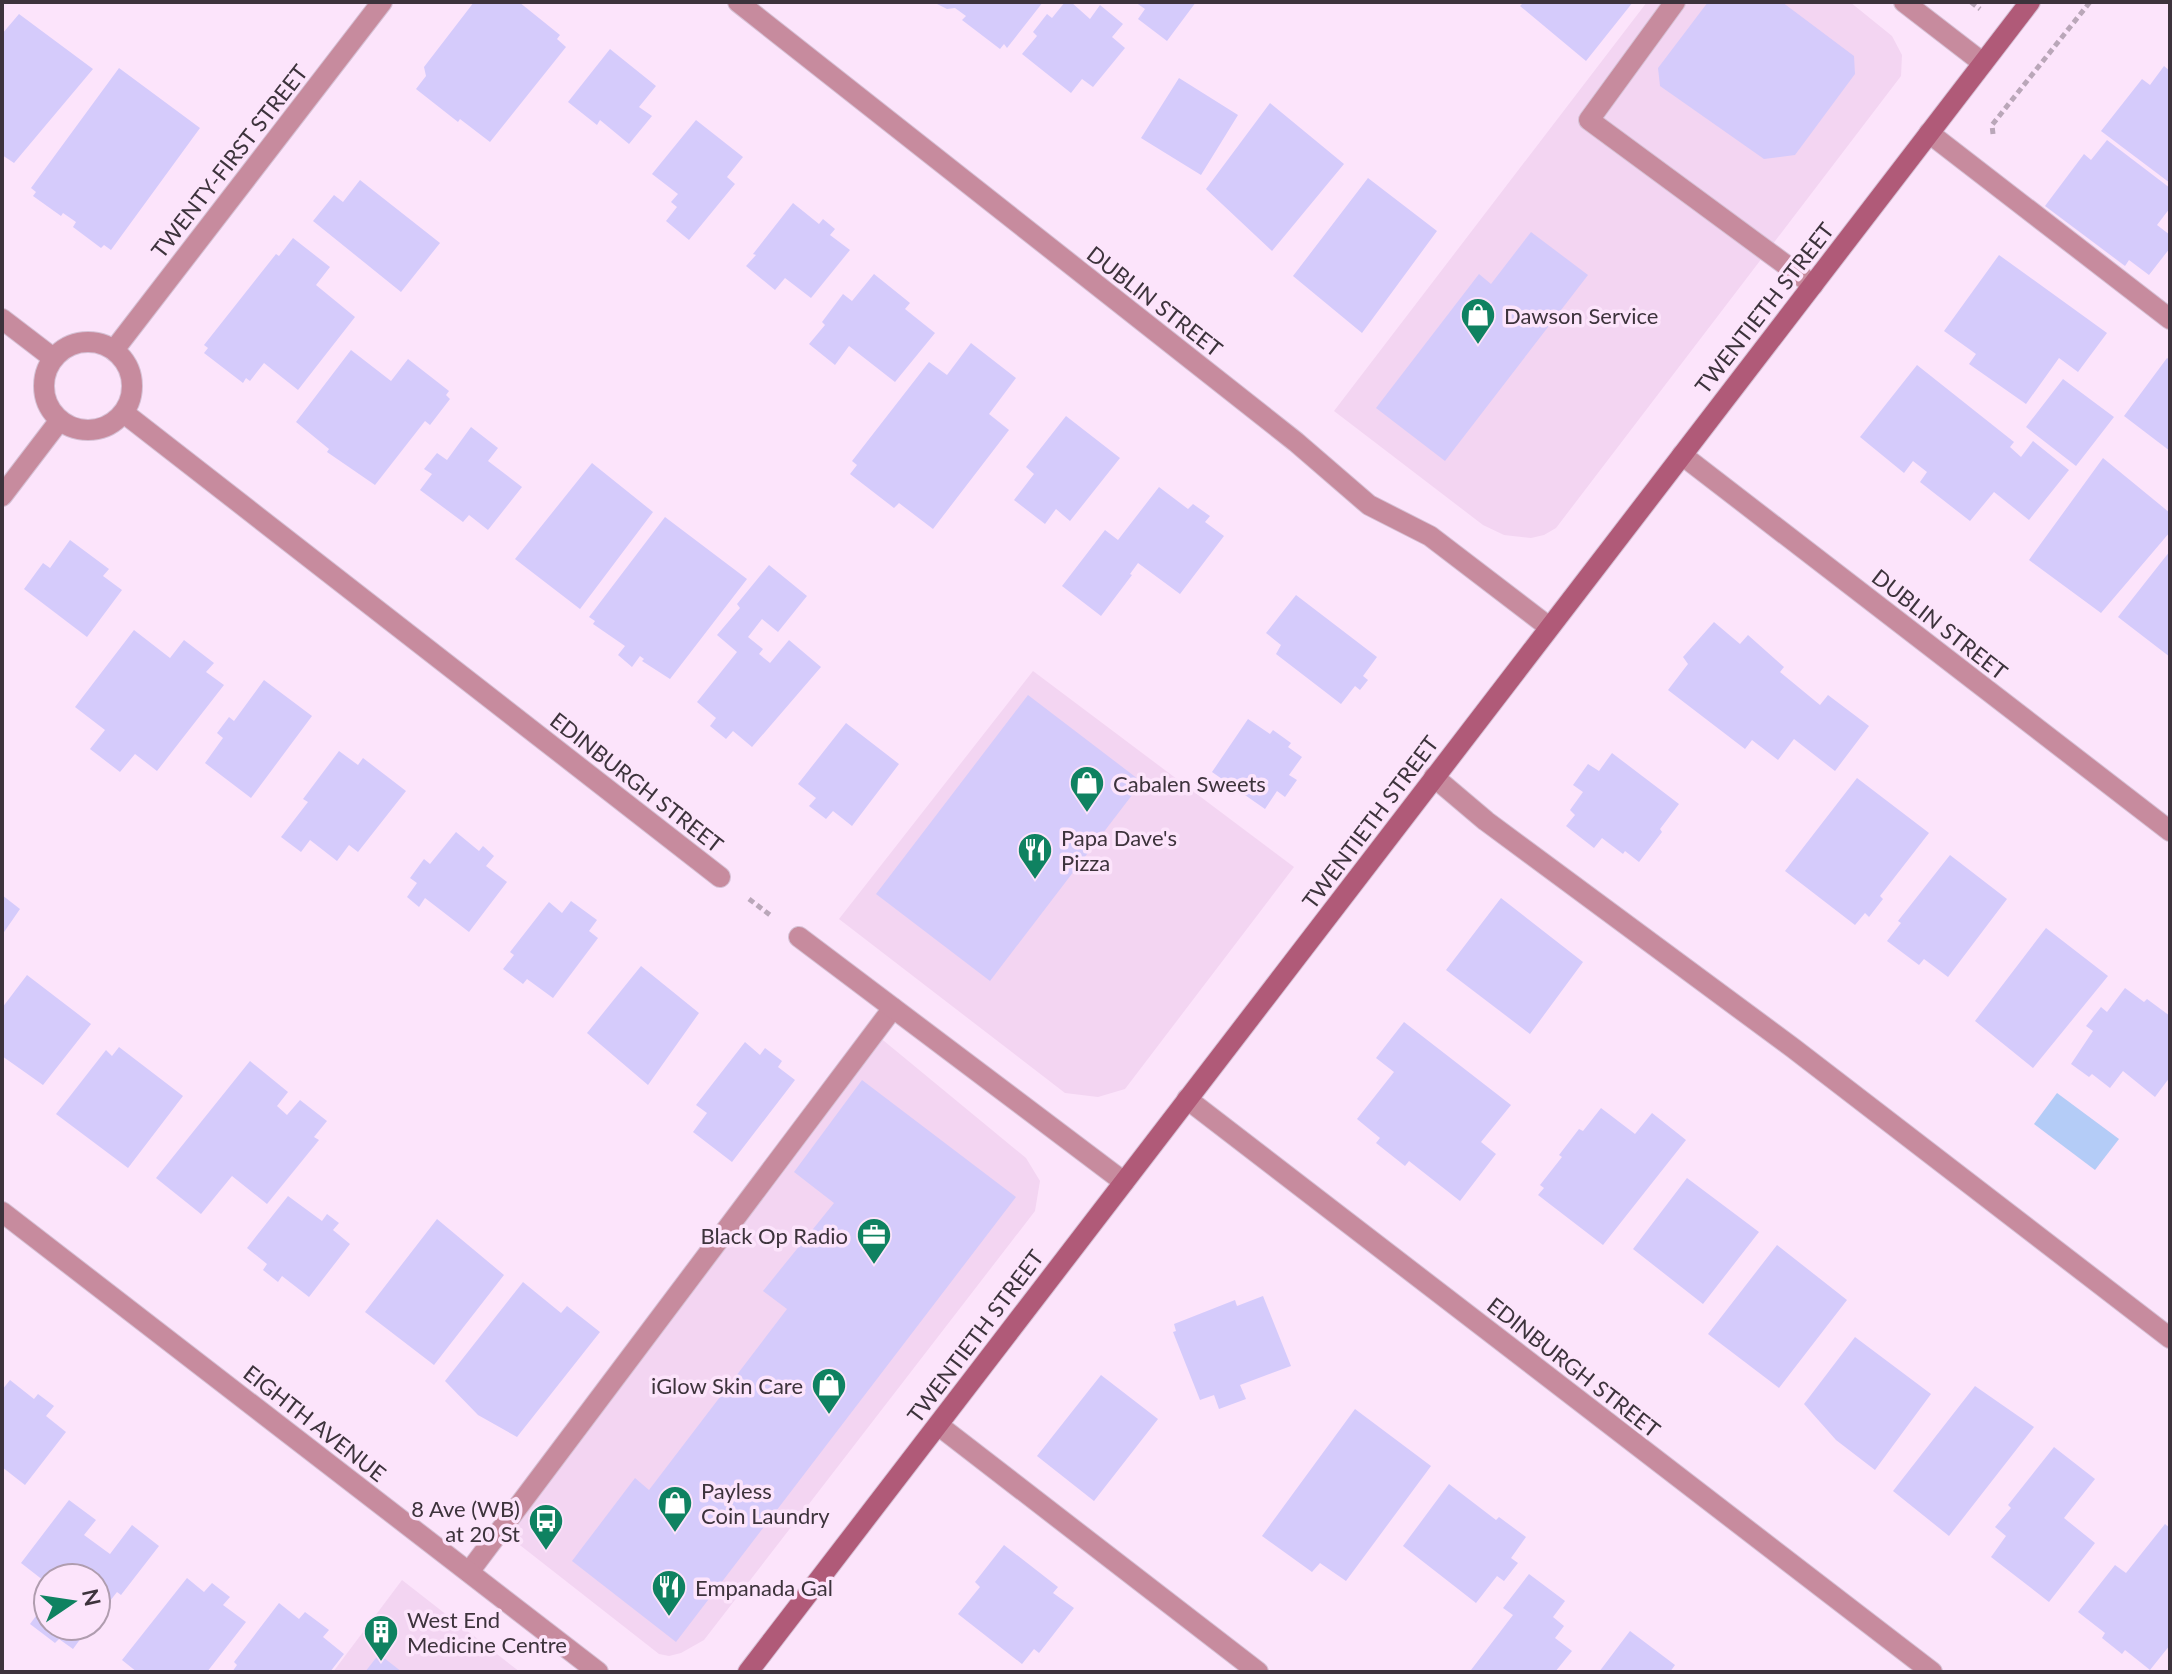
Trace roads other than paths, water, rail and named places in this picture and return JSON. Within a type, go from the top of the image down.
[{"type":"main road","name":"TWENTIETH STREET","points":[[748,1672],[2030,2]]},
{"type":"street","name":"TWENTY-FIRST STREET","points":[[114,350],[382,2]]},
{"type":"street","name":"DUBLIN STREET","points":[[738,2],[1296,442],[1369,505],[1430,536],[1549,627]]},
{"type":"street","points":[[1675,2],[1589,120],[1813,285]]},
{"type":"street","points":[[1904,2],[1983,63]]},
{"type":"street","points":[[1929,133],[2170,319]]},
{"type":"street","points":[[2,319],[53,358]]},
{"type":"street","points":[[76,343],[102,343],[114,350],[131,372],[131,400],[124,413],[114,422],[87,430],[60,420],[45,397],[44,383],[53,358],[76,343]]},
{"type":"street","name":"EDINBURGH STREET","points":[[124,413],[720,877]]},
{"type":"street","points":[[2,496],[60,420]]},
{"type":"street","name":"DUBLIN STREET","points":[[1682,455],[2170,831]]},
{"type":"street","points":[[1434,777],[1486,821],[1793,1048],[2170,1338]]},
{"type":"street","points":[[799,937],[1124,1182]]},
{"type":"street","points":[[469,1572],[893,1008]]},
{"type":"street","name":"EDINBURGH STREET","points":[[1187,1099],[1932,1672]]},
{"type":"street","name":"EIGHTH AVENUE","points":[[2,1212],[598,1672]]},
{"type":"street","points":[[938,1425],[1258,1672]]},
{"type":"water","points":[[2057,1093],[2119,1139],[2095,1170],[2034,1124]]},
{"type":"place","name":"Dawson Service","points":[[1478,346]]},
{"type":"place","name":"Cabalen Sweets","points":[[1087,814]]},
{"type":"place","name":"Papa Dave's Pizza","points":[[1035,881]]},
{"type":"place","name":"Black Op Radio","points":[[874,1266]]},
{"type":"place","name":"iGlow Skin Care","points":[[829,1416]]},
{"type":"place","name":"Payless Coin Laundry","points":[[675,1534]]},
{"type":"place","name":"8 Ave (WB) at 20 St","points":[[546,1552]]},
{"type":"place","name":"Empanada Gal","points":[[669,1618]]},
{"type":"place","name":"West End Medicine Centre","points":[[381,1663]]}]
